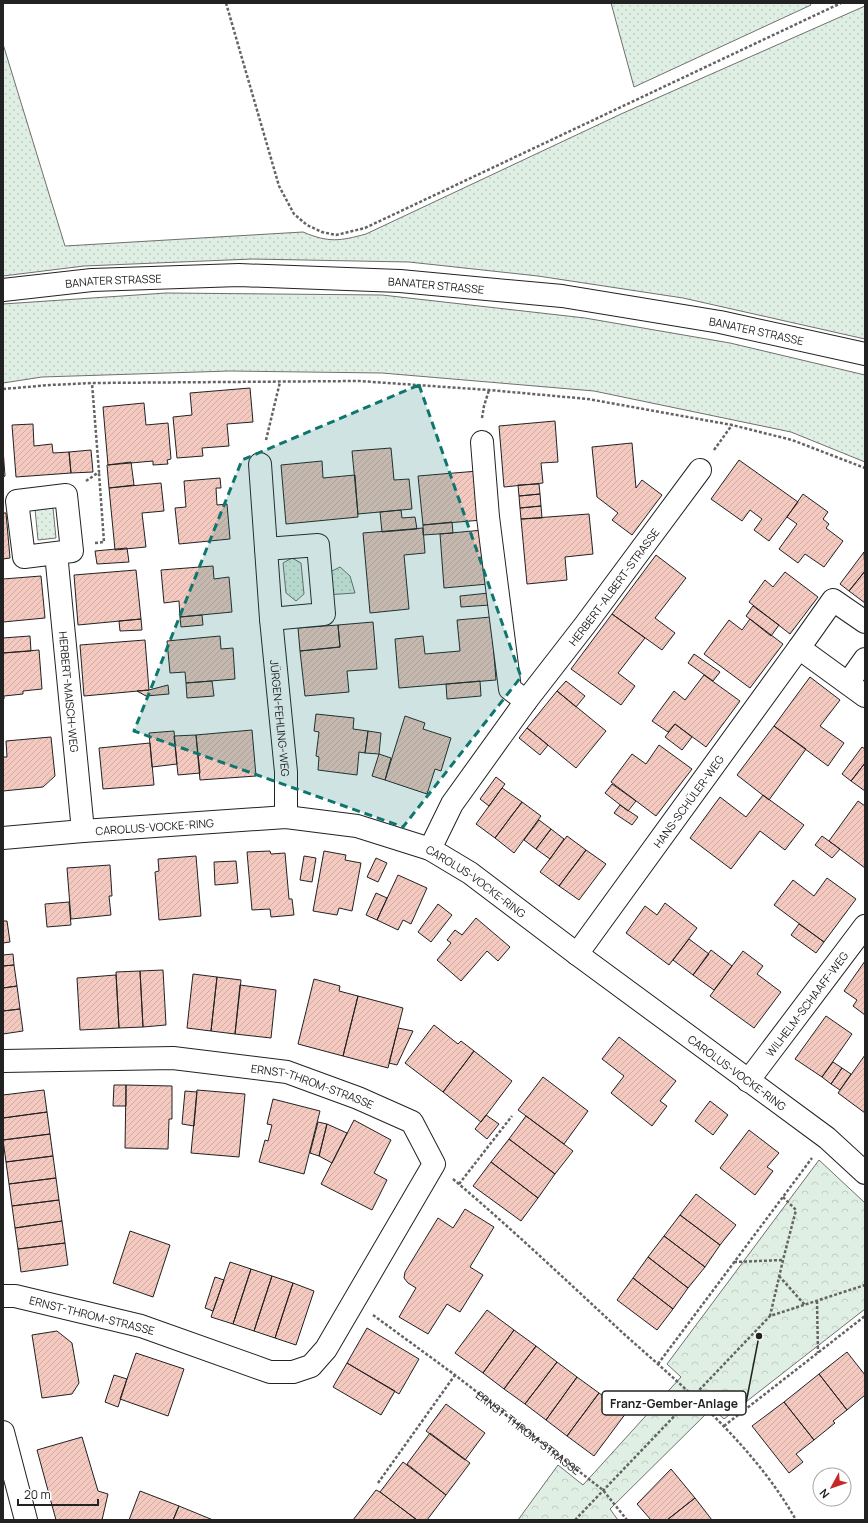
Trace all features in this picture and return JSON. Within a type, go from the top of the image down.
[{"type":"street","name":"BANATER STRASSE","points":[[3,290],[92,280],[239,274],[400,281],[562,296],[720,322],[865,354]]},
{"type":"street","points":[[481,432],[488,516],[510,688],[526,701]]},
{"type":"street","name":"JÜRGEN-FEHLING-WEG","points":[[260,464],[271,619],[286,772],[286,817]]},
{"type":"street","name":"HERBERT-ALBERT-STRASSE","points":[[430,849],[452,804],[526,701],[585,625],[700,470]]},
{"type":"street","points":[[64,549],[24,557],[18,501],[66,496]]},
{"type":"street","name":"HERBERT-MAISCH-WEG","points":[[66,496],[64,549],[83,831]]},
{"type":"street","points":[[266,549],[318,545],[324,614],[271,619]]},
{"type":"street","name":"HANS-SCHÜLER-WEG","points":[[577,954],[833,600],[865,622]]},
{"type":"street","points":[[799,648],[865,696]]},
{"type":"street","points":[[848,683],[865,659]]},
{"type":"street","name":"CAROLUS-VOCKE-RING","points":[[3,838],[286,817],[357,826],[430,849],[470,873],[748,1081],[827,1138],[865,1174]]},
{"type":"street","name":"WILHELM-SCHAAFF-WEG","points":[[748,1081],[865,926]]},
{"type":"street","name":"ERNST-THROM-STRASSE","points":[[3,1061],[173,1058],[287,1072],[358,1098],[412,1122],[434,1164],[326,1349],[310,1366],[293,1372],[270,1372],[141,1326],[15,1296],[3,1296]]},
{"type":"street","points":[[3,1432],[26,1520]]},
{"type":"path","points":[[226,3],[279,186],[294,214],[307,225],[322,232],[336,235],[365,228],[841,3]]},
{"type":"path","points":[[3,389],[92,383],[359,381],[489,390],[588,399],[732,425],[792,440],[865,468]]},
{"type":"path","points":[[260,464],[280,382]]},
{"type":"path","points":[[64,549],[104,542],[92,383]]},
{"type":"path","points":[[481,432],[484,406],[489,390]]},
{"type":"path","points":[[700,470],[732,425]]},
{"type":"path","points":[[66,496],[99,472]]},
{"type":"path","points":[[459,1184],[512,1116]]},
{"type":"path","points":[[658,1364],[827,1138]]},
{"type":"path","points":[[434,1164],[498,1218],[724,1426],[769,1478],[782,1496],[796,1520]]},
{"type":"path","points":[[770,1316],[796,1210],[783,1197]]},
{"type":"path","points":[[734,1262],[783,1260]]},
{"type":"path","points":[[779,1276],[805,1306]]},
{"type":"path","points":[[575,1520],[770,1316],[805,1306],[865,1285]]},
{"type":"path","name":"ERNST-THROM-STRASSE","points":[[354,1301],[454,1375],[603,1490],[628,1520]]},
{"type":"path","points":[[817,1301],[818,1353]]},
{"type":"path","points":[[724,1426],[865,1316]]},
{"type":"path","points":[[378,1483],[454,1375]]},
{"type":"highlighted area","points":[[419,385],[521,677],[403,827],[134,731],[242,460]]},
{"type":"green space","points":[[611,3],[810,3],[811,5],[634,87]]},
{"type":"green space","points":[[865,6],[865,339],[683,298],[538,276],[409,262],[252,259],[84,266],[3,276],[3,44],[65,246],[303,232],[312,236],[334,240],[366,234],[621,114]]},
{"type":"green space","points":[[166,293],[382,295],[585,318],[730,343],[865,375],[865,462],[791,432],[594,391],[382,373],[229,371],[42,377],[3,383],[3,304]]},
{"type":"green space","points":[[53,508],[56,538],[38,540],[35,509]]},
{"type":"green space","points":[[292,558],[301,563],[304,594],[296,601],[286,593],[283,563]]},
{"type":"green space","points":[[340,567],[350,576],[355,593],[325,595],[326,574]]},
{"type":"green space","points":[[819,1160],[865,1203],[865,1309],[724,1419],[712,1408],[610,1509],[618,1520],[518,1520],[558,1465],[583,1485],[681,1377],[667,1364]]},
{"type":"building","points":[[250,388],[253,422],[227,424],[229,446],[202,448],[203,456],[177,458],[173,417],[192,415],[190,393]]},
{"type":"building","points":[[144,403],[146,425],[168,423],[171,459],[167,460],[168,464],[153,465],[153,461],[108,465],[103,407]]},
{"type":"building","points":[[555,421],[558,462],[541,463],[543,483],[504,487],[499,426]]},
{"type":"building","points":[[33,424],[34,446],[52,444],[53,453],[69,452],[71,473],[16,477],[12,425]]},
{"type":"building","points":[[632,443],[636,488],[642,480],[662,495],[632,535],[612,520],[618,513],[597,497],[592,447]]},
{"type":"building","points":[[391,448],[394,480],[409,479],[412,509],[358,514],[352,451]]},
{"type":"building","points":[[3,449],[5,476],[3,477]]},
{"type":"building","points":[[91,450],[93,472],[71,473],[69,452]]},
{"type":"building","points":[[739,460],[798,502],[769,541],[754,530],[762,519],[750,510],[742,521],[711,499]]},
{"type":"building","points":[[322,461],[323,478],[355,475],[358,517],[286,524],[281,465]]},
{"type":"building","points":[[131,462],[134,485],[109,488],[107,465]]},
{"type":"building","points":[[478,471],[482,520],[423,525],[418,476]]},
{"type":"building","points":[[220,478],[221,488],[216,488],[217,505],[227,504],[230,539],[179,544],[175,508],[186,507],[184,481]]},
{"type":"building","points":[[161,483],[164,511],[142,513],[146,547],[115,550],[109,488]]},
{"type":"building","points":[[539,484],[540,494],[519,496],[518,485]]},
{"type":"building","points":[[540,494],[541,506],[520,508],[519,496]]},
{"type":"building","points":[[803,494],[828,512],[823,519],[829,524],[826,528],[843,541],[824,567],[805,554],[798,563],[779,549],[797,524],[787,517]]},
{"type":"building","points":[[541,506],[542,518],[521,519],[520,508]]},
{"type":"building","points":[[401,510],[402,518],[415,517],[417,529],[382,532],[380,512]]},
{"type":"building","points":[[3,513],[6,513],[10,558],[3,559]]},
{"type":"building","points":[[589,514],[593,554],[565,557],[567,580],[527,584],[521,519]]},
{"type":"building","points":[[452,522],[453,533],[423,535],[423,525]]},
{"type":"building","points":[[423,528],[425,553],[404,555],[409,609],[370,613],[363,533]]},
{"type":"building","points":[[483,530],[488,584],[444,588],[440,534]]},
{"type":"building","points":[[127,548],[129,562],[97,564],[95,551]]},
{"type":"building","points":[[864,552],[865,571],[849,591],[840,584]]},
{"type":"building","points":[[656,555],[686,578],[655,618],[675,633],[662,650],[612,614]]},
{"type":"building","points":[[213,566],[214,579],[229,577],[232,612],[180,617],[179,601],[164,603],[161,570]]},
{"type":"building","points":[[136,570],[141,619],[78,625],[74,575]]},
{"type":"building","points":[[865,571],[865,603],[849,591]]},
{"type":"building","points":[[785,572],[818,597],[790,634],[749,602],[765,580],[773,587]]},
{"type":"building","points":[[41,576],[45,618],[3,622],[3,579]]},
{"type":"building","points":[[489,593],[490,605],[461,607],[460,596]]},
{"type":"building","points":[[753,606],[779,625],[771,636],[746,616]]},
{"type":"building","points":[[612,614],[645,638],[618,673],[635,686],[621,705],[571,669]]},
{"type":"building","points":[[202,615],[203,625],[181,627],[180,617]]},
{"type":"building","points":[[491,617],[496,680],[399,688],[395,639],[423,636],[425,654],[460,651],[457,620]]},
{"type":"building","points":[[141,619],[142,630],[120,631],[119,621]]},
{"type":"building","points":[[750,619],[783,644],[750,688],[704,654],[729,620],[742,630]]},
{"type":"building","points":[[373,622],[377,669],[347,671],[349,692],[305,696],[300,651],[340,647],[338,625]]},
{"type":"building","points":[[338,625],[340,647],[300,651],[298,628]]},
{"type":"building","points":[[30,636],[31,651],[3,653],[3,638]]},
{"type":"building","points":[[220,636],[221,649],[233,648],[235,679],[186,683],[185,672],[170,673],[167,641]]},
{"type":"building","points":[[145,640],[149,690],[84,696],[80,645]]},
{"type":"building","points":[[39,650],[42,689],[23,691],[23,694],[4,696],[3,699],[3,653]]},
{"type":"building","points":[[694,654],[720,672],[713,681],[688,663]]},
{"type":"building","points":[[704,675],[740,701],[706,747],[675,724],[668,732],[652,721],[674,691],[685,700]]},
{"type":"building","points":[[810,677],[840,700],[820,726],[844,743],[828,766],[774,726]]},
{"type":"building","points":[[212,681],[214,696],[187,698],[186,683]]},
{"type":"building","points":[[480,681],[481,696],[447,699],[446,684]]},
{"type":"building","points":[[566,681],[585,696],[576,707],[557,691]]},
{"type":"building","points":[[168,685],[169,694],[146,696],[137,691],[149,690]]},
{"type":"building","points":[[557,691],[606,731],[576,768],[527,728]]},
{"type":"building","points":[[316,714],[354,718],[353,729],[368,731],[365,753],[359,752],[357,775],[318,770],[319,757],[316,756],[319,732],[314,731]]},
{"type":"building","points":[[405,716],[425,723],[423,729],[451,738],[441,771],[435,769],[427,794],[385,780]]},
{"type":"building","points":[[675,724],[692,737],[682,750],[665,737]]},
{"type":"building","points":[[774,726],[806,749],[769,800],[737,775]]},
{"type":"building","points":[[527,728],[548,745],[540,755],[519,738]]},
{"type":"building","points":[[252,730],[256,776],[200,780],[196,735]]},
{"type":"building","points":[[174,731],[177,764],[152,767],[149,733]]},
{"type":"building","points":[[368,731],[381,733],[379,754],[365,753]]},
{"type":"building","points":[[196,735],[200,773],[178,775],[174,736]]},
{"type":"building","points":[[51,737],[55,776],[43,787],[3,791],[3,757],[7,757],[6,741]]},
{"type":"building","points":[[150,743],[154,785],[103,789],[99,748]]},
{"type":"building","points":[[659,745],[692,769],[656,816],[611,782],[632,754],[646,764]]},
{"type":"building","points":[[862,747],[865,749],[865,763],[851,781],[842,774]]},
{"type":"building","points":[[379,754],[391,758],[385,780],[372,776]]},
{"type":"building","points":[[865,763],[865,791],[851,781]]},
{"type":"building","points":[[496,777],[505,784],[489,806],[480,799]]},
{"type":"building","points":[[612,784],[636,801],[628,811],[605,793]]},
{"type":"building","points":[[502,788],[522,802],[495,838],[476,824]]},
{"type":"building","points":[[763,795],[804,825],[785,850],[760,831],[731,869],[690,838],[720,797],[746,817]]},
{"type":"building","points":[[858,801],[865,806],[865,868],[829,841]]},
{"type":"building","points":[[522,802],[541,816],[514,853],[495,838]]},
{"type":"building","points":[[620,805],[638,817],[632,825],[614,813]]},
{"type":"building","points":[[539,820],[551,829],[536,849],[524,840]]},
{"type":"building","points":[[551,829],[564,839],[550,859],[536,849]]},
{"type":"building","points":[[567,836],[586,850],[559,886],[540,872]]},
{"type":"building","points":[[822,836],[840,849],[832,858],[815,845]]},
{"type":"building","points":[[586,850],[606,864],[579,900],[559,886]]},
{"type":"building","points":[[270,851],[271,854],[285,853],[289,899],[292,899],[294,915],[271,917],[270,909],[252,910],[247,852]]},
{"type":"building","points":[[324,851],[346,855],[345,860],[361,863],[352,911],[339,908],[337,915],[313,911]]},
{"type":"building","points":[[196,856],[201,916],[159,920],[155,872],[159,871],[158,859]]},
{"type":"building","points":[[304,856],[316,858],[312,882],[300,880]]},
{"type":"building","points":[[376,858],[387,863],[378,882],[367,877]]},
{"type":"building","points":[[236,861],[238,883],[215,885],[214,862]]},
{"type":"building","points":[[110,865],[112,896],[109,896],[111,915],[71,919],[67,868]]},
{"type":"building","points":[[398,875],[427,888],[411,924],[403,920],[398,930],[377,920]]},
{"type":"building","points":[[827,878],[856,899],[824,942],[774,905],[793,880],[814,896]]},
{"type":"building","points":[[376,893],[387,898],[377,920],[366,915]]},
{"type":"building","points":[[69,902],[71,925],[47,927],[45,904]]},
{"type":"building","points":[[665,903],[697,928],[669,965],[626,933],[645,906],[657,915]]},
{"type":"building","points":[[438,904],[452,915],[431,942],[418,932]]},
{"type":"building","points":[[476,918],[510,947],[498,961],[487,951],[461,981],[437,960],[451,943],[447,940],[455,930],[462,935]]},
{"type":"building","points":[[3,921],[7,921],[10,942],[3,943]]},
{"type":"building","points":[[799,924],[824,942],[816,953],[791,935]]},
{"type":"building","points":[[689,939],[709,954],[693,975],[673,960]]},
{"type":"building","points":[[711,950],[732,966],[714,990],[693,975]]},
{"type":"building","points":[[743,951],[763,966],[757,974],[781,992],[754,1028],[710,996]]},
{"type":"building","points":[[13,954],[14,965],[3,966],[3,955]]},
{"type":"building","points":[[865,961],[865,1015],[853,1006],[857,1000],[844,991]]},
{"type":"building","points":[[14,965],[17,986],[3,988],[3,966]]},
{"type":"building","points":[[163,970],[166,1025],[143,1027],[140,971]]},
{"type":"building","points":[[140,971],[143,1027],[119,1028],[116,972]]},
{"type":"building","points":[[193,974],[217,977],[211,1031],[187,1028]]},
{"type":"building","points":[[116,975],[119,1028],[80,1030],[77,978]]},
{"type":"building","points":[[217,977],[241,980],[235,1034],[211,1031]]},
{"type":"building","points":[[314,979],[340,986],[339,991],[358,996],[343,1056],[298,1044]]},
{"type":"building","points":[[240,985],[276,990],[271,1038],[235,1034]]},
{"type":"building","points":[[17,986],[20,1009],[3,1011],[3,988]]},
{"type":"building","points":[[358,996],[403,1008],[388,1068],[343,1056]]},
{"type":"building","points":[[20,1009],[23,1031],[3,1034],[3,1011]]},
{"type":"building","points":[[826,1016],[852,1034],[822,1077],[795,1059]]},
{"type":"building","points":[[434,1025],[458,1044],[461,1041],[474,1051],[443,1092],[405,1063]]},
{"type":"building","points":[[398,1028],[413,1031],[397,1065],[389,1063]]},
{"type":"building","points":[[619,1037],[676,1081],[660,1101],[667,1106],[652,1126],[611,1093],[624,1076],[602,1059]]},
{"type":"building","points":[[474,1051],[512,1081],[481,1122],[443,1092]]},
{"type":"building","points":[[865,1055],[865,1113],[838,1093]]},
{"type":"building","points":[[833,1062],[842,1068],[831,1084],[822,1077]]},
{"type":"building","points":[[842,1068],[851,1074],[840,1090],[831,1084]]},
{"type":"building","points":[[543,1077],[588,1111],[564,1144],[518,1110]]},
{"type":"building","points":[[114,1085],[126,1085],[126,1106],[113,1106]]},
{"type":"building","points":[[126,1085],[172,1086],[172,1119],[169,1119],[168,1149],[125,1148]]},
{"type":"building","points":[[44,1090],[47,1112],[3,1118],[3,1095]]},
{"type":"building","points":[[197,1090],[245,1094],[239,1157],[191,1153]]},
{"type":"building","points":[[185,1091],[197,1092],[194,1126],[182,1124]]},
{"type":"building","points":[[273,1099],[320,1111],[304,1174],[259,1162],[265,1140],[268,1141],[272,1125],[267,1124]]},
{"type":"building","points":[[710,1101],[728,1115],[713,1135],[695,1121]]},
{"type":"building","points":[[47,1112],[50,1134],[3,1140],[3,1118]]},
{"type":"building","points":[[486,1115],[499,1124],[487,1139],[475,1129]]},
{"type":"building","points":[[526,1116],[573,1151],[555,1174],[509,1139]]},
{"type":"building","points":[[354,1120],[391,1140],[374,1173],[387,1180],[372,1210],[321,1184]]},
{"type":"building","points":[[318,1122],[327,1124],[319,1156],[310,1153]]},
{"type":"building","points":[[327,1124],[347,1133],[332,1163],[319,1156]]},
{"type":"building","points":[[749,1130],[779,1153],[767,1167],[773,1171],[755,1195],[720,1168]]},
{"type":"building","points":[[50,1134],[53,1156],[6,1162],[3,1140]]},
{"type":"building","points":[[509,1139],[555,1174],[538,1198],[491,1162]]},
{"type":"building","points":[[53,1156],[56,1178],[9,1184],[6,1162]]},
{"type":"building","points":[[491,1162],[538,1198],[521,1221],[473,1186]]},
{"type":"building","points":[[56,1178],[59,1200],[12,1206],[9,1184]]},
{"type":"building","points":[[696,1194],[736,1225],[720,1245],[680,1215]]},
{"type":"building","points":[[59,1200],[62,1221],[15,1228],[12,1206]]},
{"type":"building","points":[[465,1209],[494,1227],[470,1267],[483,1275],[460,1312],[447,1304],[428,1334],[399,1317],[416,1288],[408,1283],[404,1278],[405,1272],[438,1218],[453,1228]]},
{"type":"building","points":[[680,1215],[720,1245],[705,1267],[664,1236]]},
{"type":"building","points":[[62,1221],[65,1243],[18,1249],[15,1228]]},
{"type":"building","points":[[130,1231],[170,1245],[153,1297],[113,1283]]},
{"type":"building","points":[[664,1236],[705,1267],[688,1288],[648,1257]]},
{"type":"building","points":[[65,1243],[68,1265],[21,1272],[18,1249]]},
{"type":"building","points":[[648,1257],[688,1288],[673,1309],[633,1278]]},
{"type":"building","points":[[230,1262],[251,1269],[233,1324],[211,1317]]},
{"type":"building","points":[[251,1269],[272,1276],[254,1331],[233,1324]]},
{"type":"building","points":[[272,1276],[293,1283],[275,1338],[254,1331]]},
{"type":"building","points":[[215,1277],[224,1280],[213,1311],[205,1308]]},
{"type":"building","points":[[633,1278],[673,1309],[657,1330],[617,1300]]},
{"type":"building","points":[[293,1283],[314,1291],[296,1345],[275,1338]]},
{"type":"building","points":[[487,1310],[514,1330],[483,1373],[455,1353]]},
{"type":"building","points":[[367,1328],[419,1359],[399,1394],[347,1363]]},
{"type":"building","points":[[514,1330],[536,1346],[504,1389],[483,1373]]},
{"type":"building","points":[[57,1331],[72,1343],[79,1383],[72,1394],[42,1398],[32,1335]]},
{"type":"building","points":[[536,1346],[557,1362],[525,1404],[504,1389]]},
{"type":"building","points":[[847,1352],[865,1375],[865,1395],[847,1410],[819,1374]]},
{"type":"building","points":[[136,1353],[184,1369],[168,1416],[120,1399]]},
{"type":"building","points":[[557,1362],[577,1377],[546,1420],[525,1404]]},
{"type":"building","points":[[347,1363],[395,1391],[381,1415],[333,1387]]},
{"type":"building","points":[[819,1374],[847,1410],[833,1421],[835,1423],[814,1440],[784,1402]]},
{"type":"building","points":[[114,1375],[127,1379],[118,1407],[105,1402]]},
{"type":"building","points":[[577,1377],[599,1393],[567,1436],[546,1420]]},
{"type":"building","points":[[599,1393],[626,1413],[594,1456],[567,1436]]},
{"type":"building","points":[[784,1402],[814,1440],[796,1454],[803,1462],[789,1473],[752,1426]]},
{"type":"building","points":[[446,1404],[485,1433],[465,1460],[426,1431]]},
{"type":"building","points":[[430,1433],[470,1463],[446,1495],[407,1464]]},
{"type":"building","points":[[82,1437],[98,1491],[108,1494],[102,1520],[56,1520],[37,1450]]},
{"type":"building","points":[[403,1462],[446,1495],[427,1520],[417,1520],[380,1492]]},
{"type":"building","points":[[671,1469],[695,1498],[667,1520],[651,1520],[637,1504]]},
{"type":"building","points":[[376,1490],[380,1492],[417,1520],[353,1520]]},
{"type":"building","points":[[140,1491],[179,1506],[173,1520],[129,1520]]},
{"type":"building","points":[[695,1498],[712,1520],[667,1520]]},
{"type":"building","points":[[179,1506],[213,1520],[173,1520]]},
{"type":"place","name":"Franz-Gember-Anlage","points":[[759,1336]]}]
